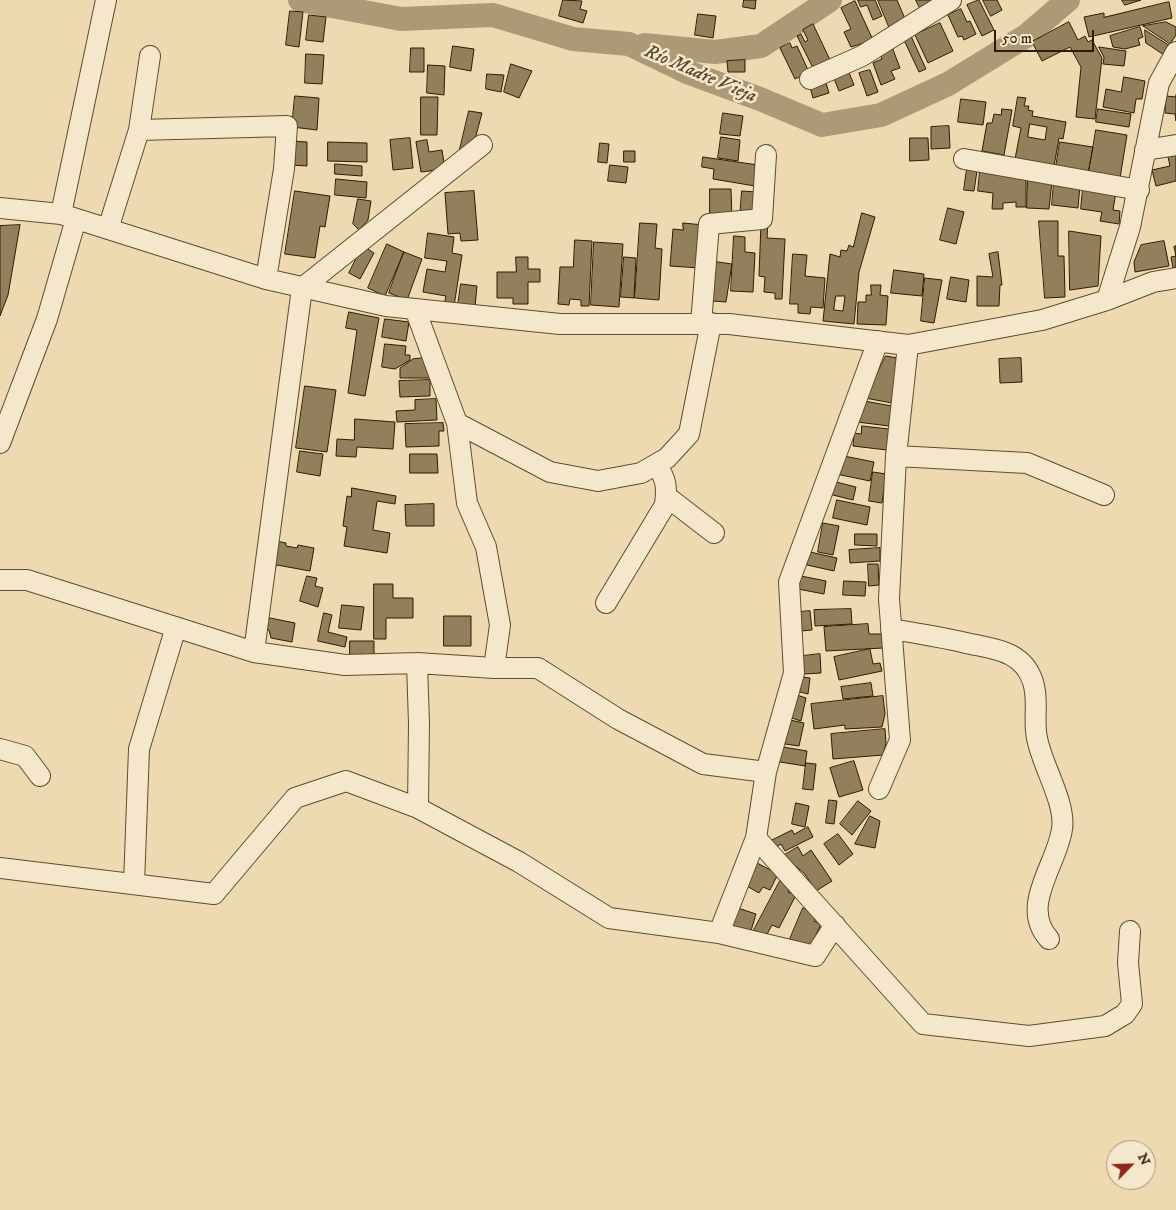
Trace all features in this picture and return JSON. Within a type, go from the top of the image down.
[{"type":"street","points":[[0,443],[47,319],[68,216],[106,0]]},
{"type":"street","points":[[810,79],[862,56],[951,0]]},
{"type":"street","points":[[1107,300],[1130,227],[1139,190],[1159,83],[1176,52]]},
{"type":"street","points":[[108,229],[140,130],[150,56]]},
{"type":"street","points":[[140,130],[286,126],[284,170],[266,279]]},
{"type":"street","points":[[254,652],[302,288],[482,145]]},
{"type":"street","points":[[1145,150],[1176,145]]},
{"type":"street","points":[[458,423],[550,472],[598,481],[641,473],[667,458],[689,434],[706,324],[710,224],[762,218],[766,155]]},
{"type":"street","points":[[964,159],[1139,190]]},
{"type":"street","points":[[0,208],[68,216],[266,279],[386,306],[560,324],[729,324],[908,344],[1042,320],[1107,300],[1153,282],[1176,278]]},
{"type":"street","points":[[415,309],[458,423],[467,502],[486,547],[500,625],[494,668]]},
{"type":"street","points":[[719,933],[756,838],[766,772],[794,673],[789,582],[878,341]]},
{"type":"street","points":[[879,790],[900,740],[889,599],[896,456],[908,344]]},
{"type":"street","points":[[896,456],[1027,463],[1104,495]]},
{"type":"street","points":[[606,603],[665,505],[667,486],[664,476],[656,465]]},
{"type":"street","points":[[666,496],[714,533]]},
{"type":"street","points":[[0,580],[27,580],[254,652],[345,665],[417,663],[494,668],[538,668],[618,719],[704,764],[766,772]]},
{"type":"street","points":[[134,884],[139,749],[176,627]]},
{"type":"street","points":[[891,629],[1000,649],[1020,661],[1031,676],[1035,691],[1034,721],[1038,745],[1062,819],[1061,835],[1038,904],[1037,920],[1049,939]]},
{"type":"street","points":[[417,663],[420,724],[418,808]]},
{"type":"street","points":[[0,749],[26,756],[40,776]]},
{"type":"street","points":[[0,868],[214,894],[295,798],[346,781],[418,808],[519,862],[609,918],[719,933],[815,956],[835,925]]},
{"type":"street","points":[[756,838],[923,1024],[1029,1036],[1105,1026],[1128,1012],[1132,1004],[1128,963],[1130,931]]},
{"type":"building","points":[[563,0],[582,1],[580,9],[587,11],[583,23],[559,16]]},
{"type":"building","points":[[744,0],[756,0],[755,9],[743,7]]},
{"type":"building","points":[[858,0],[875,0],[882,16],[873,20],[867,5],[861,7]]},
{"type":"building","points":[[878,0],[897,0],[906,21],[890,29]]},
{"type":"building","points":[[916,0],[937,0],[920,8]]},
{"type":"building","points":[[979,0],[994,30],[982,36],[967,5]]},
{"type":"building","points":[[983,0],[997,0],[1002,10],[991,16]]},
{"type":"building","points":[[1122,0],[1141,0],[1125,5]]},
{"type":"building","points":[[855,1],[873,40],[851,47],[844,32],[851,29],[841,8]]},
{"type":"building","points":[[1169,2],[1172,18],[1089,37],[1084,17],[1104,13],[1104,17]]},
{"type":"building","points":[[961,9],[967,22],[970,21],[976,34],[964,40],[962,36],[958,37],[948,15]]},
{"type":"building","points":[[290,11],[303,12],[299,47],[286,45]]},
{"type":"building","points":[[698,14],[716,16],[713,38],[695,35]]},
{"type":"building","points":[[309,15],[326,17],[323,42],[306,40]]},
{"type":"building","points":[[1069,22],[1078,40],[1085,36],[1088,42],[1092,40],[1102,58],[1095,119],[1076,117],[1081,67],[1070,47],[1042,61],[1032,42]]},
{"type":"building","points":[[1166,22],[1176,27],[1176,35],[1170,44],[1143,26]]},
{"type":"building","points":[[940,23],[953,51],[928,63],[915,35]]},
{"type":"building","points":[[813,24],[830,60],[813,68],[797,36],[801,34],[805,42],[808,40],[803,30]]},
{"type":"building","points":[[1140,27],[1143,37],[1138,39],[1140,45],[1125,49],[1113,47],[1110,36]]},
{"type":"building","points":[[1145,30],[1170,46],[1164,55],[1146,43]]},
{"type":"building","points":[[911,36],[926,69],[919,72],[904,40]]},
{"type":"building","points":[[790,43],[792,48],[797,46],[809,72],[795,79],[780,48]]},
{"type":"building","points":[[453,46],[474,49],[471,71],[450,67]]},
{"type":"building","points":[[892,47],[900,68],[891,71],[895,79],[881,85],[873,63],[882,59],[879,52]]},
{"type":"building","points":[[1099,47],[1126,51],[1124,66],[1103,64],[1104,58]]},
{"type":"building","points":[[411,48],[424,48],[424,72],[410,72]]},
{"type":"building","points":[[306,54],[324,55],[322,84],[305,83]]},
{"type":"building","points":[[745,60],[745,72],[728,72],[727,61]]},
{"type":"building","points":[[511,64],[532,71],[519,98],[504,92]]},
{"type":"building","points":[[428,65],[445,66],[444,95],[427,93]]},
{"type":"building","points":[[848,70],[854,85],[839,91],[833,76]]},
{"type":"building","points":[[870,70],[878,92],[867,96],[859,73]]},
{"type":"building","points":[[487,74],[504,75],[501,92],[486,89]]},
{"type":"building","points":[[1124,77],[1145,81],[1142,99],[1136,99],[1134,113],[1103,107],[1106,89],[1121,92]]},
{"type":"building","points":[[826,83],[829,93],[813,98],[810,87]]},
{"type":"building","points":[[295,96],[319,98],[317,130],[292,127]]},
{"type":"building","points":[[1166,96],[1176,97],[1176,121],[1175,114],[1165,113]]},
{"type":"building","points":[[421,97],[438,97],[437,135],[421,135]]},
{"type":"building","points":[[1018,97],[1026,98],[1024,106],[1029,106],[1028,110],[1033,111],[1032,116],[1066,122],[1063,139],[1059,138],[1054,166],[1015,159],[1021,128],[1013,126]],"holes":[[[1030,124],[1047,127],[1045,140],[1028,137]]]},
{"type":"building","points":[[961,99],[986,102],[983,125],[958,122]]},
{"type":"building","points":[[1002,109],[1012,110],[1004,155],[982,151],[987,123],[992,123],[994,114],[1001,115]]},
{"type":"building","points":[[1098,109],[1131,114],[1129,127],[1096,122]]},
{"type":"building","points":[[469,111],[482,113],[473,147],[460,149]]},
{"type":"building","points":[[723,113],[743,116],[740,136],[720,134]]},
{"type":"building","points":[[949,126],[950,148],[931,149],[931,127]]},
{"type":"building","points":[[1096,130],[1127,135],[1120,178],[1089,173]]},
{"type":"building","points":[[721,137],[740,140],[738,161],[718,158]]},
{"type":"building","points":[[410,138],[413,168],[393,170],[390,140]]},
{"type":"building","points":[[910,138],[928,138],[929,160],[910,161]]},
{"type":"building","points":[[427,140],[429,152],[442,150],[445,169],[421,172],[416,142]]},
{"type":"building","points":[[290,141],[307,142],[307,166],[289,165]]},
{"type":"building","points":[[328,142],[367,143],[367,162],[328,161]]},
{"type":"building","points":[[1060,142],[1093,147],[1088,173],[1056,167]]},
{"type":"building","points":[[600,143],[609,144],[607,163],[598,162]]},
{"type":"building","points":[[624,151],[635,151],[635,162],[624,162]]},
{"type":"building","points":[[1176,156],[1176,181],[1156,186],[1152,170],[1170,166],[1168,157]]},
{"type":"building","points":[[703,157],[758,165],[755,186],[713,179],[714,169],[702,167]]},
{"type":"building","points":[[335,164],[362,166],[362,176],[335,174]]},
{"type":"building","points":[[610,165],[628,167],[626,183],[608,181]]},
{"type":"building","points":[[967,169],[977,171],[974,191],[964,190]]},
{"type":"building","points":[[980,171],[1026,175],[1026,207],[1016,207],[1016,202],[1003,203],[1003,209],[992,209],[993,193],[978,191]]},
{"type":"building","points":[[1028,178],[1052,181],[1049,209],[1027,208]]},
{"type":"building","points":[[336,179],[367,182],[366,198],[335,195]]},
{"type":"building","points":[[1054,182],[1080,185],[1078,208],[1052,205]]},
{"type":"building","points":[[1083,188],[1116,192],[1113,210],[1120,211],[1119,224],[1100,221],[1102,212],[1081,209]]},
{"type":"building","points":[[710,189],[731,189],[732,218],[710,218]]},
{"type":"building","points":[[295,191],[330,196],[325,227],[320,226],[315,258],[285,254]]},
{"type":"building","points":[[474,191],[478,240],[461,241],[460,233],[448,234],[445,193]]},
{"type":"building","points":[[742,191],[756,192],[754,218],[740,218]]},
{"type":"building","points":[[358,199],[371,201],[368,220],[359,230],[353,224]]},
{"type":"building","points":[[948,208],[964,212],[956,244],[940,240]]},
{"type":"building","points":[[862,213],[875,217],[859,272],[854,324],[823,321],[830,254],[840,257],[841,250],[847,251],[849,245],[853,247]],"holes":[[[836,296],[845,296],[843,311],[834,310]]]},
{"type":"building","points":[[1039,221],[1058,221],[1058,256],[1064,256],[1065,297],[1045,298]]},
{"type":"building","points":[[768,222],[767,238],[785,239],[782,299],[775,299],[775,293],[764,292],[765,277],[759,276],[761,223]]},
{"type":"building","points":[[640,223],[657,224],[655,248],[662,249],[659,300],[635,298]]},
{"type":"building","points":[[683,223],[704,225],[700,268],[670,266],[673,229],[683,230]]},
{"type":"building","points":[[20,225],[8,295],[0,316],[0,226]]},
{"type":"building","points":[[1069,231],[1101,236],[1098,286],[1070,290]]},
{"type":"building","points":[[428,233],[454,237],[452,253],[462,255],[454,306],[444,305],[446,296],[423,292],[427,269],[445,272],[447,261],[425,258]]},
{"type":"building","points":[[734,236],[745,237],[745,252],[755,253],[753,292],[731,291]]},
{"type":"building","points":[[575,240],[592,241],[589,306],[581,306],[581,300],[570,299],[569,305],[558,304],[560,267],[573,267]]},
{"type":"building","points":[[1164,241],[1169,266],[1135,272],[1134,262],[1141,245]]},
{"type":"building","points":[[594,242],[623,244],[619,307],[591,305]]},
{"type":"building","points":[[387,244],[404,252],[385,296],[368,288]]},
{"type":"building","points":[[363,246],[374,253],[360,279],[349,273]]},
{"type":"building","points":[[404,252],[422,259],[407,300],[389,293]]},
{"type":"building","points":[[998,252],[1002,285],[1000,285],[999,306],[977,306],[977,276],[993,277],[989,254]]},
{"type":"building","points":[[793,254],[807,255],[805,276],[825,278],[823,308],[811,307],[810,314],[798,313],[798,304],[790,304]]},
{"type":"building","points":[[1176,256],[1176,267],[1173,268],[1171,257]]},
{"type":"building","points":[[516,257],[528,257],[528,269],[540,269],[540,282],[528,282],[528,304],[513,304],[513,298],[497,298],[497,272],[516,272]]},
{"type":"building","points":[[624,257],[636,258],[634,298],[621,297]]},
{"type":"building","points":[[711,261],[732,264],[726,302],[713,301],[712,306]]},
{"type":"building","points":[[894,270],[924,274],[922,296],[891,293]]},
{"type":"building","points":[[951,277],[969,280],[966,302],[947,299]]},
{"type":"building","points":[[925,278],[942,280],[934,323],[921,321]]},
{"type":"building","points":[[461,284],[477,286],[475,307],[458,305]]},
{"type":"building","points":[[871,285],[881,285],[880,295],[888,296],[886,325],[857,324],[858,302],[866,302],[866,295],[871,295]]},
{"type":"building","points":[[349,312],[379,318],[365,396],[348,393],[357,330],[346,328]]},
{"type":"building","points":[[385,319],[409,322],[406,341],[382,337]]},
{"type":"building","points":[[385,344],[406,346],[405,355],[410,355],[410,360],[395,369],[382,367]]},
{"type":"building","points":[[886,356],[897,358],[892,403],[865,398]]},
{"type":"building","points":[[424,358],[431,378],[400,378],[400,368],[413,359]]},
{"type":"building","points":[[1021,358],[1022,382],[1000,383],[999,359]]},
{"type":"building","points":[[430,380],[430,396],[400,397],[399,381]]},
{"type":"building","points":[[305,386],[336,390],[327,452],[296,448]]},
{"type":"building","points":[[436,399],[437,420],[397,422],[396,411],[415,410],[415,400]]},
{"type":"building","points":[[864,401],[892,406],[889,426],[857,422]]},
{"type":"building","points":[[355,419],[395,422],[393,449],[357,447],[356,457],[336,456],[337,439],[354,440]]},
{"type":"building","points":[[443,423],[444,431],[439,431],[439,446],[406,447],[405,424]]},
{"type":"building","points":[[862,426],[889,429],[887,450],[853,446],[854,433],[861,434]]},
{"type":"building","points":[[300,451],[323,454],[320,476],[297,472]]},
{"type":"building","points":[[410,454],[437,454],[438,473],[410,473]]},
{"type":"building","points":[[839,455],[874,462],[870,481],[836,474]]},
{"type":"building","points":[[873,472],[886,474],[882,503],[869,501]]},
{"type":"building","points":[[832,481],[856,487],[853,500],[829,494]]},
{"type":"building","points":[[352,488],[396,496],[395,504],[377,501],[373,530],[390,533],[387,553],[344,546],[347,527],[343,526],[347,496],[351,497]]},
{"type":"building","points":[[837,500],[870,507],[867,525],[833,518]]},
{"type":"building","points":[[434,504],[434,526],[406,526],[405,505]]},
{"type":"building","points":[[823,523],[839,526],[833,555],[818,552]]},
{"type":"building","points":[[855,534],[877,534],[877,546],[855,545]]},
{"type":"building","points":[[276,541],[286,543],[286,546],[297,548],[298,545],[314,548],[310,571],[277,565],[275,568],[269,567]]},
{"type":"building","points":[[880,548],[880,561],[850,563],[849,550]]},
{"type":"building","points":[[810,552],[837,558],[834,571],[807,565]]},
{"type":"building","points":[[868,564],[878,564],[879,585],[869,586]]},
{"type":"building","points":[[307,576],[317,578],[315,586],[323,588],[318,607],[300,601]]},
{"type":"building","points":[[801,576],[826,581],[824,594],[798,589]]},
{"type":"building","points":[[844,581],[866,582],[865,596],[843,595]]},
{"type":"building","points":[[374,584],[393,584],[393,598],[413,598],[413,618],[386,618],[386,639],[374,639]]},
{"type":"building","points":[[342,605],[364,607],[361,630],[339,628]]},
{"type":"building","points":[[851,609],[852,624],[815,626],[814,610]]},
{"type":"building","points":[[810,611],[812,630],[801,631],[799,612]]},
{"type":"building","points":[[324,613],[332,615],[328,632],[347,637],[345,647],[318,641]]},
{"type":"building","points":[[444,616],[471,616],[471,646],[444,646]]},
{"type":"building","points":[[265,617],[295,623],[292,642],[271,638],[269,630],[263,629]]},
{"type":"building","points":[[868,624],[869,634],[882,634],[883,648],[826,651],[824,627]]},
{"type":"building","points":[[350,641],[374,641],[374,657],[350,656]]},
{"type":"building","points":[[870,649],[873,664],[880,663],[882,671],[839,680],[834,657]]},
{"type":"building","points":[[820,654],[821,673],[804,674],[803,656]]},
{"type":"building","points":[[802,677],[810,678],[808,694],[800,692]]},
{"type":"building","points":[[871,683],[873,696],[843,699],[841,687]]},
{"type":"building","points":[[797,695],[806,698],[801,721],[792,718]]},
{"type":"building","points":[[883,696],[885,714],[882,727],[845,729],[845,725],[814,729],[811,704]]},
{"type":"building","points":[[790,720],[804,723],[799,746],[785,744]]},
{"type":"building","points":[[885,729],[886,743],[883,755],[833,759],[831,734]]},
{"type":"building","points":[[783,747],[807,751],[805,766],[780,762]]},
{"type":"building","points":[[854,761],[863,790],[839,797],[830,768]]},
{"type":"building","points":[[806,763],[816,764],[813,790],[803,789]]},
{"type":"building","points":[[829,800],[837,801],[834,824],[826,823]]},
{"type":"building","points":[[858,801],[871,811],[852,835],[840,824]]},
{"type":"building","points":[[796,803],[809,806],[805,827],[792,824]]},
{"type":"building","points":[[870,816],[880,821],[875,848],[855,844]]},
{"type":"building","points":[[808,827],[813,837],[785,851],[781,844],[776,847],[772,840],[792,830],[794,834]]},
{"type":"building","points":[[838,834],[853,854],[839,865],[824,844]]},
{"type":"building","points":[[798,847],[803,856],[811,850],[832,881],[816,891],[804,873],[783,856]]},
{"type":"building","points":[[757,863],[778,874],[770,890],[763,887],[759,893],[745,885]]},
{"type":"building","points":[[780,881],[791,886],[788,892],[796,895],[779,928],[772,925],[766,936],[754,930]]},
{"type":"building","points":[[735,907],[756,914],[750,934],[729,928]]},
{"type":"building","points":[[803,908],[817,914],[814,921],[821,924],[810,948],[790,939]]},
{"type":"waterway","name":"Río Madre Vieja","points":[[300,0],[401,19],[493,15],[573,39],[629,44],[687,72],[760,99],[822,125],[881,115],[948,84],[1026,36],[1068,0]]},
{"type":"waterway","points":[[644,45],[715,52],[761,46],[830,0]]}]
